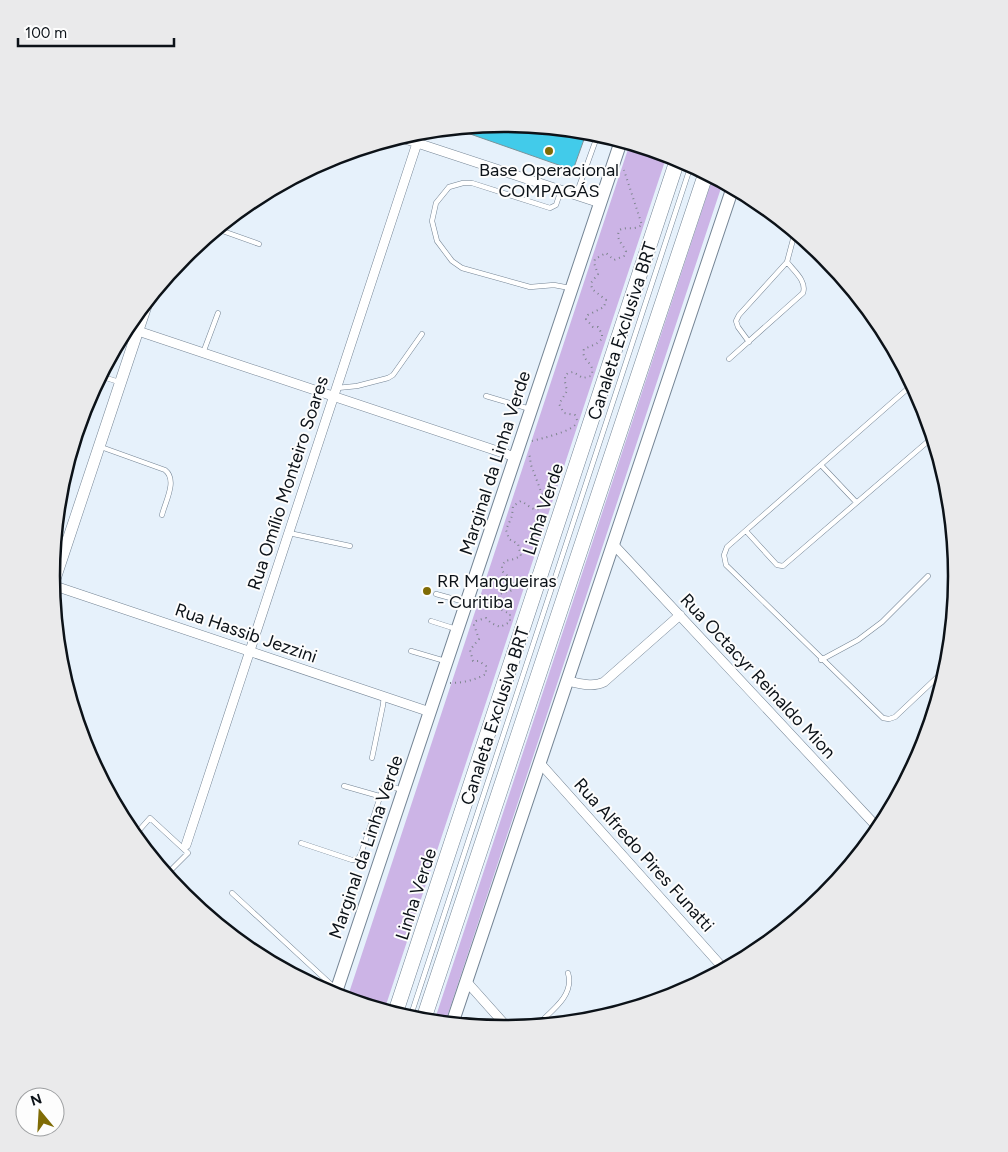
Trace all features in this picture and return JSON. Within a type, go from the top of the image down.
[{"type":"highway","name":"Linha Verde","points":[[398,1007],[675,167]]},
{"type":"highway","points":[[426,1013],[704,180]]},
{"type":"main road","name":"Marginal da Linha Verde","points":[[338,987],[619,147]]},
{"type":"main road","points":[[454,1017],[731,194]]},
{"type":"street","points":[[413,142],[600,203]]},
{"type":"street","name":"Rua Omílio Monteiro Soares","points":[[185,847],[417,143]]},
{"type":"street","points":[[134,330],[203,353],[335,392],[515,457]]},
{"type":"street","points":[[60,564],[120,383],[130,336]]},
{"type":"street","name":"Rua Octacyr Reinaldo Mion","points":[[613,544],[873,823]]},
{"type":"street","name":"Rua Hassib Jezzini","points":[[60,588],[430,712]]},
{"type":"street","points":[[566,681],[591,686],[604,682],[680,615]]},
{"type":"street","name":"Rua Alfredo Pires Funatti","points":[[539,762],[720,964]]},
{"type":"street","points":[[466,981],[501,1020]]},
{"type":"lane","points":[[576,195],[595,142]]},
{"type":"lane","name":"Canaleta Exclusiva BRT","points":[[413,1010],[688,173]]},
{"type":"lane","points":[[561,190],[556,205],[550,208],[472,183],[463,183],[449,187],[436,202],[432,221],[437,241],[452,261],[462,268],[530,287],[554,285],[571,288]]},
{"type":"lane","points":[[224,232],[259,244]]},
{"type":"lane","points":[[749,342],[736,321],[739,315],[787,262],[793,239]]},
{"type":"lane","points":[[729,359],[803,293],[805,288],[804,282],[787,262]]},
{"type":"lane","points":[[203,353],[218,313]]},
{"type":"lane","points":[[335,392],[393,375],[422,334]]},
{"type":"lane","points":[[107,378],[120,383]]},
{"type":"lane","points":[[906,389],[727,547],[724,555],[726,565],[883,718],[889,720],[895,717],[936,679]]},
{"type":"lane","points":[[486,396],[531,409]]},
{"type":"lane","points":[[746,531],[777,565],[783,566],[926,441]]},
{"type":"lane","points":[[100,446],[165,470],[170,474],[172,480],[162,515]]},
{"type":"lane","points":[[821,465],[856,502]]},
{"type":"lane","points":[[289,533],[350,546]]},
{"type":"lane","points":[[822,660],[858,640],[882,622],[928,576]]},
{"type":"lane","points":[[436,594],[466,603]]},
{"type":"lane","points":[[431,620],[457,629]]},
{"type":"lane","points":[[411,651],[447,661]]},
{"type":"lane","points":[[372,758],[384,696]]},
{"type":"lane","points":[[344,786],[379,796]]},
{"type":"lane","points":[[301,843],[352,860],[358,858],[362,854],[383,788],[390,786],[403,790]]},
{"type":"lane","points":[[140,829],[150,818],[185,847],[188,853],[171,870]]},
{"type":"lane","points":[[232,893],[324,981]]},
{"type":"lane","points":[[544,1018],[564,998],[570,986],[568,973]]},
{"type":"path","points":[[527,443],[574,428],[578,421],[575,415],[564,413],[559,404],[568,391],[565,382],[565,376],[568,373],[574,372],[583,378],[591,376],[592,366],[584,358],[582,352],[584,348],[602,340],[602,334],[598,327],[593,327],[586,319],[588,315],[604,307],[606,300],[592,289],[591,282],[598,274],[594,263],[595,259],[606,253],[614,260],[624,256],[626,251],[617,236],[619,230],[623,228],[636,229],[642,225],[624,169]]},
{"type":"path","points":[[448,683],[460,683],[486,674],[486,666],[479,661],[473,661],[470,655],[470,650],[479,639],[474,625],[476,621],[486,618],[491,623],[500,627],[510,622],[510,614],[496,607],[494,597],[514,589],[514,582],[502,571],[502,566],[504,561],[521,556],[518,544],[513,543],[509,539],[506,530],[512,516],[512,506],[521,501],[532,509],[538,510],[544,507],[545,502],[531,465],[529,450]]},
{"type":"shaded area","points":[[628,150],[647,156],[665,162],[386,1004],[349,992]]},
{"type":"shaded area","points":[[711,183],[721,188],[447,1016],[437,1014]]},
{"type":"building","name":"Base Operacional COMPAGÁS","points":[[533,133],[584,140],[573,170],[469,134]]},
{"type":"place","name":"Base Operacional COMPAGÁS","points":[[549,151]]},
{"type":"place","name":"RR Mangueiras - Curitiba","points":[[427,591]]}]
